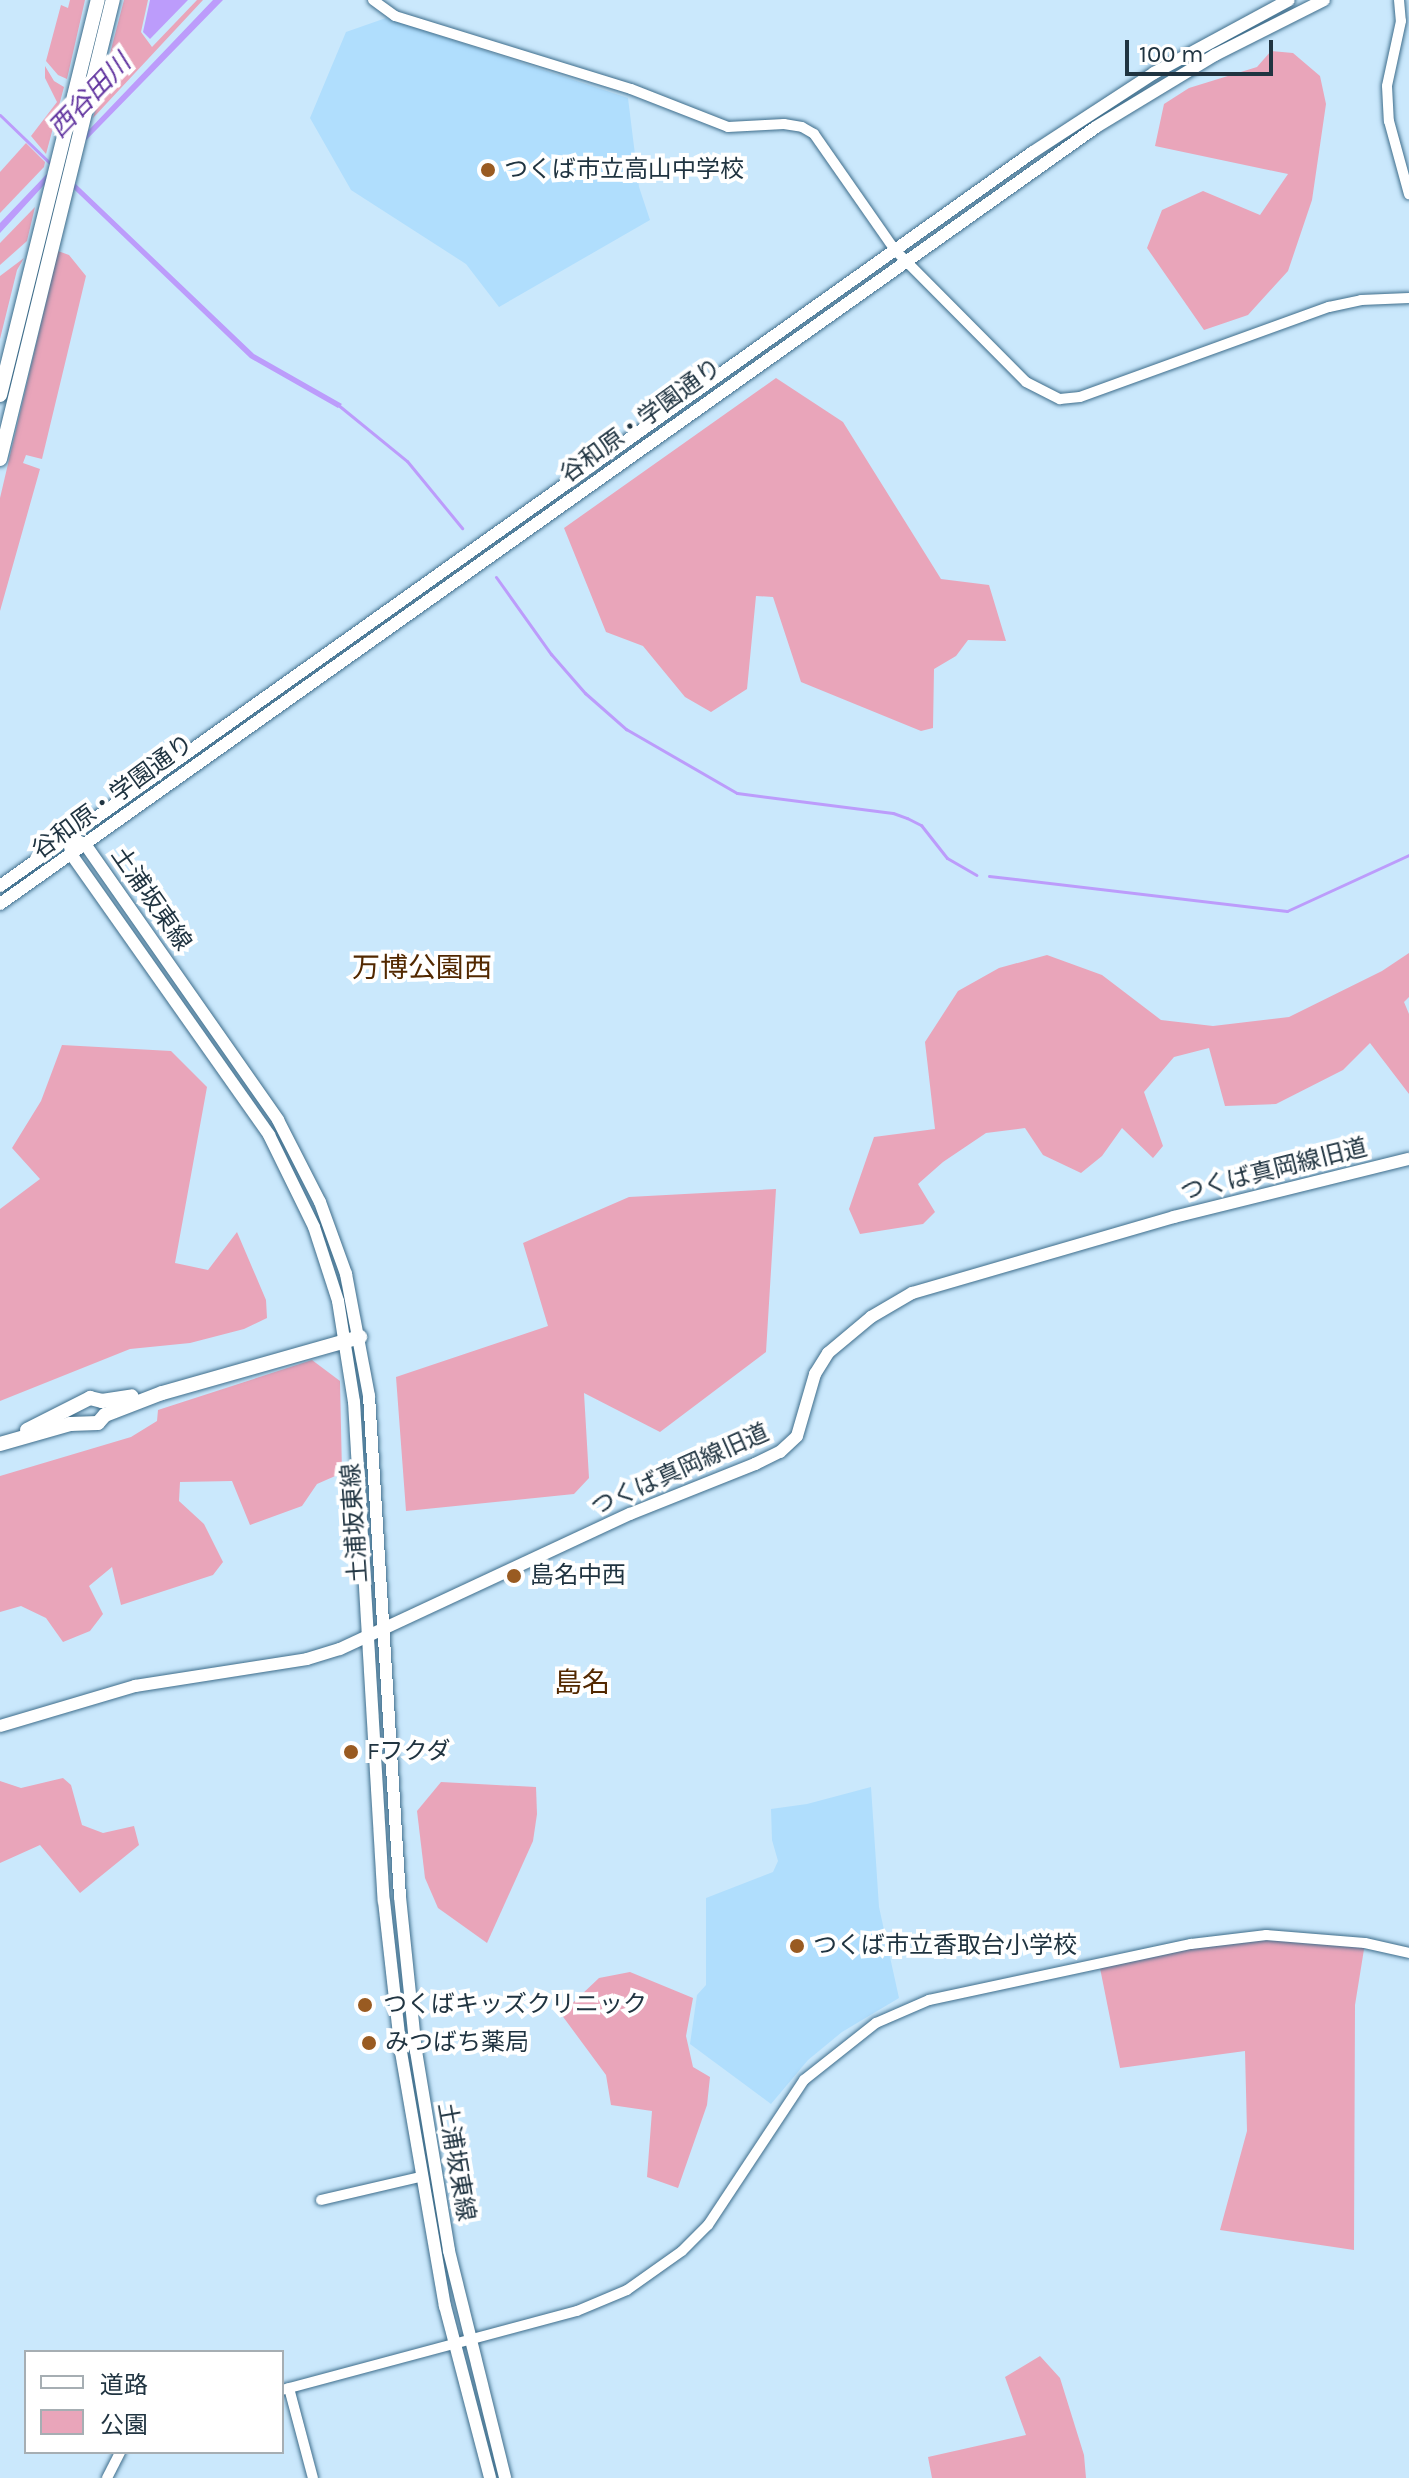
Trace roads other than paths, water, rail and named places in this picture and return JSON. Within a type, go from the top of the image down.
[{"type":"highway","points":[[0,395],[98,0]]},
{"type":"highway","points":[[0,459],[113,0]]},
{"type":"highway","points":[[0,1442],[70,1424],[98,1423],[105,1415],[162,1393],[353,1338]]},
{"type":"highway","points":[[0,1442],[61,1416],[90,1398],[121,1400],[149,1391],[162,1393]]},
{"type":"main road","name":"谷和原・学園通り","points":[[0,886],[1115,97],[1194,50],[1289,0]]},
{"type":"main road","name":"谷和原・学園通り","points":[[0,904],[905,261],[1136,103],[1215,55],[1324,0]]},
{"type":"main road","name":"土浦坂東線","points":[[69,837],[85,844],[245,1070],[297,1154],[338,1248],[353,1338],[354,1402],[384,1901],[401,2052],[420,2177],[454,2345],[490,2478]]},
{"type":"main road","name":"土浦坂東線","points":[[69,837],[71,854],[269,1135],[314,1227],[353,1338],[369,1396],[400,1897],[411,2011],[435,2173],[469,2340],[505,2478]]},
{"type":"main road","name":"つくば真岡線旧道","points":[[0,1726],[135,1686],[307,1659],[368,1637],[630,1514],[780,1452],[797,1436],[815,1374],[828,1353],[871,1317],[912,1293],[1174,1217],[1409,1159]]},
{"type":"street","points":[[373,0],[395,16],[631,89],[728,127],[802,127],[814,134],[829,153],[905,261],[1026,382],[1060,399],[1080,397],[1329,307],[1361,300],[1409,298]]},
{"type":"street","points":[[1399,0],[1401,21],[1387,86],[1389,121],[1409,194]]},
{"type":"street","points":[[313,2478],[286,2389],[606,2301],[682,2251],[708,2225],[804,2080],[876,2023],[929,2000],[1191,1944],[1266,1935],[1365,1943],[1409,1953]]},
{"type":"street","points":[[321,2200],[420,2177]]},
{"type":"street","points":[[107,2478],[119,2454]]},
{"type":"waterway","points":[[0,115],[53,166]]},
{"type":"waterway","points":[[337,404],[407,461],[462,528]]},
{"type":"waterway","points":[[496,577],[551,654],[585,693],[626,729],[737,793],[893,813],[907,818],[921,825],[947,858],[976,875]]},
{"type":"waterway","points":[[989,876],[1287,911],[1409,855]]},
{"type":"place","name":"つくば市立高山中学校","points":[[488,170]]},
{"type":"place","name":"島名中西","points":[[514,1576]]},
{"type":"place","name":"Fフクダ","points":[[351,1752]]},
{"type":"place","name":"つくば市立香取台小学校","points":[[797,1946]]},
{"type":"place","name":"つくばキッズクリニック","points":[[365,2005]]},
{"type":"place","name":"みつばち薬局","points":[[369,2043]]},
{"type":"district","name":"万博公園西","points":[[422,968]]},
{"type":"district","name":"島名","points":[[582,1683]]},
{"type":"water label","name":"西谷田川","points":[[90,96]]}]
